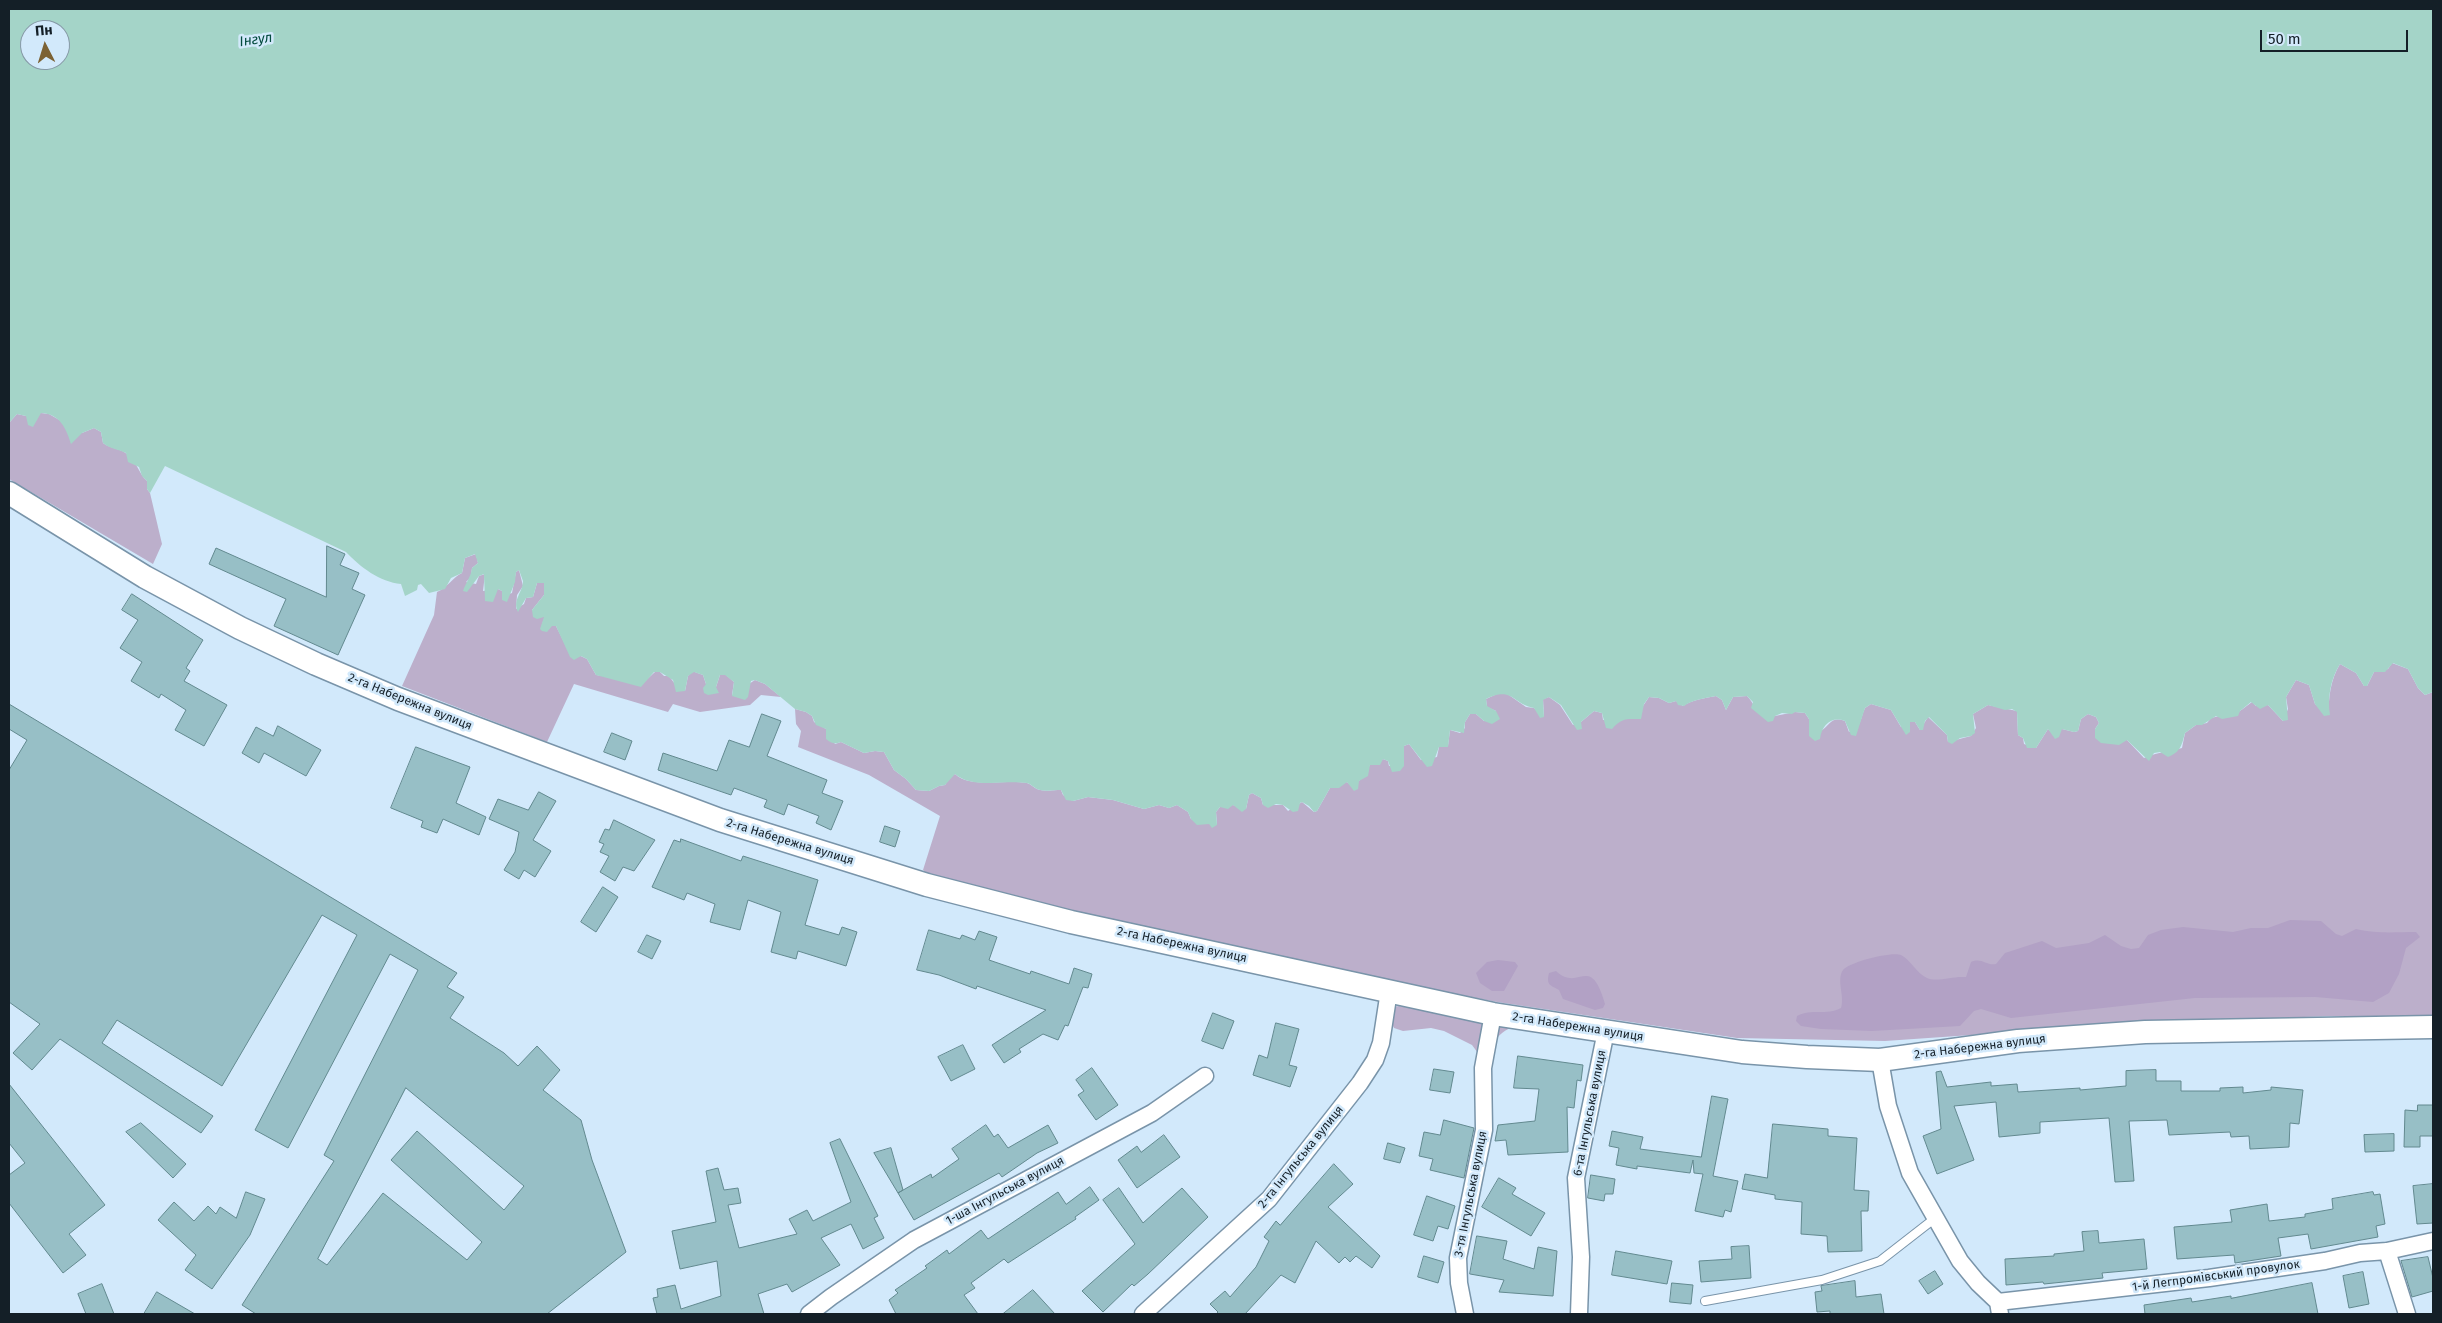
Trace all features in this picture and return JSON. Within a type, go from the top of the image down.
[{"type":"main road","name":"2-га Набережна вулиця","points":[[9,493],[154,582],[240,628],[316,664],[398,699],[720,820],[927,885],[1071,922],[1493,1014],[1742,1052],[1880,1060],[2018,1041],[2145,1032],[2433,1027]]},
{"type":"street","name":"2-га Інгульська вулиця","points":[[1143,1314],[1270,1199],[1360,1083],[1375,1060],[1381,1043],[1389,991]]},
{"type":"street","name":"3-тя Інгульська вулиця","points":[[1465,1314],[1459,1283],[1458,1258],[1484,1130],[1483,1068],[1493,1014]]},
{"type":"street","name":"6-та Інгульська вулиця","points":[[1579,1314],[1581,1257],[1576,1178],[1606,1031]]},
{"type":"street","points":[[1880,1060],[1888,1106],[1903,1159],[1934,1219],[1960,1261],[1999,1308]]},
{"type":"street","name":"1-ша Інгульська вулиця","points":[[809,1314],[830,1297],[914,1240],[1152,1113],[1205,1076]]},
{"type":"street","name":"1-й Легпромівський провулок","points":[[1999,1308],[2325,1261],[2433,1241]]},
{"type":"street","points":[[2387,1251],[2407,1314]]},
{"type":"lane","points":[[1705,1301],[1822,1280],[1880,1261],[1934,1219]]},
{"type":"shaded area","points":[[41,413],[49,414],[82,433],[94,428],[101,432],[103,443],[125,453],[134,462],[147,481],[147,489],[150,493],[162,544],[153,564],[9,479],[9,423],[17,414],[26,416]]},
{"type":"shaded area","points":[[476,554],[478,563],[472,568],[471,577],[466,582],[476,584],[479,576],[485,574],[483,591],[498,589],[502,591],[503,596],[512,593],[516,572],[519,570],[523,586],[517,595],[516,609],[524,604],[526,598],[533,597],[537,583],[544,583],[544,595],[532,610],[541,617],[544,616],[545,619],[542,624],[556,626],[568,650],[587,659],[596,675],[644,682],[655,672],[660,672],[664,676],[669,676],[675,684],[685,691],[688,676],[692,671],[703,675],[706,684],[716,687],[720,675],[726,675],[734,682],[732,695],[755,680],[765,684],[781,697],[761,695],[750,705],[700,712],[673,704],[668,712],[574,684],[547,742],[402,686],[434,615],[437,592],[462,573],[465,558]]},
{"type":"shaded area","points":[[2392,663],[2408,669],[2418,688],[2425,695],[2433,692],[2433,1017],[2331,1016],[2144,1023],[1885,1041],[1737,1038],[1497,1002],[1389,981],[1074,911],[928,874],[923,870],[940,816],[869,775],[798,747],[801,731],[796,724],[795,709],[812,716],[814,722],[826,729],[835,744],[841,742],[864,753],[884,752],[894,770],[916,790],[929,791],[945,785],[951,776],[955,774],[962,779],[970,781],[989,783],[1019,782],[1039,790],[1061,790],[1063,795],[1073,801],[1088,797],[1113,800],[1144,809],[1159,805],[1169,808],[1177,805],[1188,812],[1191,819],[1217,825],[1216,812],[1220,807],[1233,805],[1246,809],[1249,795],[1252,793],[1261,798],[1263,805],[1283,805],[1288,811],[1302,802],[1314,812],[1317,811],[1330,788],[1347,782],[1351,785],[1359,781],[1370,765],[1383,759],[1388,761],[1389,766],[1404,766],[1404,746],[1409,744],[1421,760],[1437,757],[1439,747],[1448,746],[1450,730],[1460,733],[1465,728],[1465,722],[1470,714],[1476,714],[1484,721],[1496,711],[1487,707],[1486,699],[1497,694],[1506,693],[1526,707],[1534,708],[1544,717],[1543,699],[1549,697],[1560,705],[1573,725],[1581,722],[1594,711],[1602,713],[1603,720],[1635,718],[1649,697],[1659,698],[1669,703],[1676,701],[1683,706],[1694,701],[1716,696],[1722,700],[1726,710],[1733,697],[1747,696],[1765,718],[1795,712],[1805,713],[1809,719],[1809,736],[1821,731],[1837,719],[1845,721],[1849,732],[1857,726],[1865,708],[1871,704],[1891,710],[1901,727],[1910,722],[1915,722],[1920,730],[1928,717],[1947,735],[1948,742],[1971,736],[1976,728],[1973,714],[1988,705],[2017,711],[2018,735],[2023,738],[2024,744],[2036,748],[2048,729],[2051,732],[2062,729],[2078,731],[2081,719],[2088,714],[2096,717],[2099,723],[2095,729],[2108,742],[2127,740],[2144,758],[2182,748],[2185,733],[2196,725],[2207,723],[2211,718],[2240,711],[2252,702],[2256,706],[2268,705],[2283,721],[2288,709],[2286,697],[2296,680],[2309,685],[2315,704],[2329,715],[2331,688],[2340,664],[2356,673],[2364,686],[2367,686],[2374,672],[2388,669]]},
{"type":"shaded area","points":[[2290,920],[2321,921],[2336,934],[2342,936],[2356,929],[2379,932],[2416,932],[2420,937],[2406,948],[2399,974],[2389,993],[2373,1002],[2315,997],[2195,998],[2011,1018],[1981,1009],[1974,1011],[1960,1026],[1872,1031],[1821,1029],[1801,1026],[1796,1021],[1797,1016],[1808,1012],[1830,1012],[1841,1008],[1840,978],[1843,970],[1853,964],[1880,956],[1901,955],[1923,976],[1930,979],[1966,977],[1971,962],[1978,960],[1989,964],[1996,964],[2005,953],[2042,941],[2056,948],[2089,943],[2105,935],[2121,946],[2131,949],[2139,948],[2148,935],[2161,930],[2183,927],[2233,932],[2251,928],[2268,928]]},
{"type":"shaded area","points":[[1498,960],[1515,962],[1518,966],[1504,991],[1492,991],[1480,983],[1476,973],[1487,962]]},
{"type":"shaded area","points":[[1556,971],[1564,977],[1584,976],[1594,980],[1600,989],[1605,1004],[1603,1008],[1595,1010],[1563,999],[1559,990],[1548,982],[1549,973]]},
{"type":"shaded area","points":[[1399,1006],[1512,1027],[1500,1035],[1494,1043],[1489,1068],[1472,1045],[1444,1031],[1431,1028],[1403,1031],[1394,1028],[1389,1018],[1393,1007]]},
{"type":"water","name":"Інгул","points":[[9,9],[2433,9],[2433,692],[2425,695],[2418,688],[2408,669],[2393,663],[2385,672],[2374,672],[2367,686],[2364,686],[2356,673],[2340,664],[2330,688],[2330,715],[2324,716],[2315,704],[2309,685],[2296,680],[2286,697],[2288,720],[2283,721],[2268,705],[2260,709],[2251,702],[2240,711],[2238,716],[2222,719],[2216,716],[2202,725],[2196,725],[2185,733],[2176,753],[2168,757],[2160,752],[2154,753],[2149,761],[2127,740],[2119,745],[2101,743],[2095,738],[2095,729],[2099,723],[2096,717],[2088,714],[2081,719],[2078,731],[2062,729],[2059,737],[2055,739],[2048,729],[2036,748],[2027,748],[2023,738],[2018,735],[2017,712],[2012,709],[2005,710],[1988,705],[1973,714],[1975,733],[1971,736],[1960,738],[1952,744],[1948,742],[1947,735],[1929,717],[1925,721],[1923,730],[1920,730],[1915,722],[1910,722],[1910,732],[1906,735],[1891,710],[1871,704],[1865,708],[1856,736],[1851,735],[1845,721],[1835,720],[1825,726],[1820,739],[1815,741],[1809,736],[1809,719],[1805,713],[1782,713],[1775,716],[1773,721],[1768,722],[1751,708],[1753,702],[1747,696],[1733,697],[1726,710],[1722,700],[1716,696],[1684,706],[1678,705],[1676,701],[1669,703],[1659,698],[1649,697],[1644,704],[1641,719],[1625,720],[1619,722],[1612,729],[1606,728],[1602,713],[1594,711],[1581,722],[1582,729],[1577,730],[1561,705],[1549,697],[1543,700],[1544,717],[1540,718],[1534,708],[1502,694],[1486,699],[1487,706],[1496,711],[1500,719],[1492,724],[1484,721],[1476,714],[1470,714],[1465,722],[1464,733],[1450,730],[1448,747],[1439,747],[1432,766],[1427,767],[1409,744],[1404,746],[1404,766],[1400,771],[1392,772],[1388,761],[1383,759],[1380,765],[1370,765],[1368,776],[1359,781],[1358,789],[1354,791],[1347,782],[1339,788],[1330,788],[1317,811],[1314,812],[1302,802],[1298,811],[1293,812],[1283,805],[1276,804],[1268,808],[1263,805],[1261,798],[1252,793],[1249,795],[1246,809],[1242,812],[1233,805],[1228,809],[1220,807],[1216,812],[1217,825],[1212,828],[1209,824],[1197,825],[1191,819],[1188,812],[1177,805],[1169,808],[1159,805],[1144,809],[1113,800],[1088,797],[1073,801],[1066,800],[1061,790],[1039,790],[1027,783],[979,783],[962,779],[955,774],[945,785],[929,791],[916,790],[894,770],[884,752],[864,753],[841,742],[830,742],[826,739],[826,729],[816,725],[812,716],[795,709],[765,684],[755,680],[751,681],[748,697],[745,700],[732,696],[734,682],[725,675],[720,675],[716,687],[719,693],[708,695],[704,693],[703,688],[706,684],[703,675],[694,672],[688,676],[685,691],[676,692],[673,680],[660,672],[654,672],[641,687],[596,675],[587,659],[581,656],[574,660],[570,657],[556,626],[552,626],[547,632],[542,631],[540,629],[544,617],[537,619],[533,617],[532,610],[544,595],[544,583],[537,583],[533,597],[526,598],[518,612],[516,604],[523,585],[519,570],[516,572],[515,582],[507,602],[502,600],[502,591],[498,589],[493,602],[485,601],[484,574],[479,576],[467,592],[463,591],[472,568],[478,563],[475,554],[465,558],[462,573],[451,578],[445,589],[429,593],[421,584],[418,585],[417,590],[405,596],[401,584],[393,583],[371,573],[346,552],[165,466],[150,493],[147,489],[147,481],[142,476],[139,467],[128,462],[126,453],[108,447],[103,443],[101,432],[94,428],[82,433],[71,444],[61,423],[53,416],[41,413],[33,427],[28,425],[26,416],[17,414],[9,423]]},
{"type":"building","points":[[327,546],[345,554],[340,565],[359,573],[352,589],[365,595],[338,655],[274,626],[286,599],[209,564],[216,548],[326,597]]},
{"type":"building","points":[[132,594],[203,640],[186,668],[190,671],[184,681],[227,705],[204,746],[175,730],[186,710],[161,694],[159,698],[131,681],[142,662],[120,648],[138,620],[122,610]]},
{"type":"building","points":[[9,704],[457,973],[447,987],[464,997],[450,1018],[504,1053],[518,1066],[537,1046],[560,1070],[543,1090],[581,1120],[592,1160],[626,1252],[547,1314],[256,1314],[242,1305],[334,1161],[324,1155],[418,970],[390,954],[288,1148],[255,1130],[357,935],[322,915],[222,1086],[117,1020],[102,1043],[213,1116],[201,1133],[60,1039],[32,1070],[13,1053],[40,1024],[9,1002],[9,770],[27,740],[9,729]],"holes":[[[406,1088],[524,1186],[504,1210],[417,1131],[391,1160],[482,1242],[467,1260],[383,1193],[327,1265],[318,1259]]]},
{"type":"building","points":[[762,714],[781,721],[767,756],[827,780],[822,793],[843,801],[831,830],[816,823],[819,816],[788,804],[784,815],[764,807],[767,800],[734,788],[731,795],[658,770],[663,753],[717,771],[729,740],[749,747]]},
{"type":"building","points":[[278,726],[321,750],[306,776],[264,753],[259,763],[242,753],[256,727],[273,736]]},
{"type":"building","points":[[612,733],[632,741],[625,760],[604,752]]},
{"type":"building","points":[[416,747],[470,767],[456,803],[486,817],[479,835],[443,819],[437,833],[421,827],[423,821],[391,808]]},
{"type":"building","points":[[539,792],[556,801],[533,840],[551,851],[535,877],[524,870],[519,879],[504,870],[515,852],[519,832],[489,819],[498,799],[528,810]]},
{"type":"building","points":[[614,820],[655,840],[634,871],[623,867],[615,881],[600,872],[609,856],[600,852],[604,844],[599,842],[605,829],[609,830]]},
{"type":"building","points":[[885,826],[900,831],[895,847],[880,842]]},
{"type":"building","points":[[681,839],[741,861],[743,856],[818,880],[805,925],[839,935],[842,927],[857,932],[846,966],[798,951],[796,959],[771,952],[781,912],[748,900],[740,930],[710,922],[715,904],[687,893],[684,900],[652,887],[674,840],[680,842]]},
{"type":"building","points":[[603,887],[618,897],[596,932],[581,922]]},
{"type":"building","points":[[929,930],[960,939],[962,935],[975,940],[979,931],[997,937],[989,960],[1030,974],[1031,971],[1069,984],[1074,968],[1092,974],[1088,988],[1083,987],[1068,1026],[1065,1025],[1058,1040],[1043,1034],[1019,1049],[1021,1052],[1004,1063],[992,1045],[1046,1010],[977,986],[976,989],[939,975],[917,970]]},
{"type":"building","points":[[647,935],[661,941],[652,959],[638,952]]},
{"type":"building","points":[[1213,1013],[1234,1021],[1223,1049],[1202,1041]]},
{"type":"building","points":[[1276,1023],[1299,1029],[1289,1065],[1297,1067],[1290,1087],[1253,1075],[1259,1055],[1267,1058]]},
{"type":"building","points":[[963,1045],[975,1069],[951,1081],[938,1057]]},
{"type":"building","points":[[1518,1056],[1583,1065],[1581,1081],[1577,1080],[1574,1108],[1567,1107],[1568,1152],[1508,1155],[1506,1140],[1495,1141],[1498,1125],[1535,1121],[1539,1089],[1514,1088]]},
{"type":"building","points":[[1092,1068],[1118,1105],[1096,1120],[1078,1095],[1084,1091],[1076,1080]]},
{"type":"building","points":[[1434,1069],[1454,1072],[1450,1093],[1430,1090]]},
{"type":"building","points":[[2156,1070],[2156,1081],[2181,1081],[2181,1091],[2220,1091],[2220,1088],[2243,1087],[2243,1093],[2271,1090],[2271,1087],[2303,1090],[2299,1124],[2290,1123],[2289,1147],[2250,1149],[2249,1136],[2231,1137],[2230,1132],[2169,1135],[2167,1120],[2129,1121],[2134,1181],[2115,1182],[2109,1118],[2040,1122],[2040,1133],[1999,1137],[1996,1102],[1954,1106],[1974,1160],[1937,1174],[1923,1136],[1941,1129],[1936,1072],[1941,1071],[1947,1087],[1991,1082],[1991,1086],[2017,1084],[2018,1092],[2126,1086],[2126,1071]]},
{"type":"building","points":[[9,1084],[105,1205],[69,1234],[86,1255],[63,1273],[9,1203],[9,1175],[25,1163],[9,1143]]},
{"type":"building","points":[[1712,1096],[1728,1099],[1713,1176],[1738,1181],[1731,1212],[1725,1210],[1723,1217],[1695,1211],[1703,1174],[1694,1173],[1693,1160],[1690,1173],[1637,1166],[1637,1169],[1616,1165],[1619,1148],[1609,1146],[1612,1131],[1643,1137],[1640,1149],[1701,1157]]},
{"type":"building","points":[[2418,1105],[2433,1105],[2433,1136],[2420,1136],[2420,1147],[2404,1147],[2405,1110],[2417,1111]]},
{"type":"building","points":[[1444,1120],[1474,1128],[1464,1178],[1430,1170],[1433,1159],[1419,1156],[1424,1132],[1440,1135]]},
{"type":"building","points":[[141,1123],[186,1164],[173,1178],[126,1132]]},
{"type":"building","points":[[1773,1124],[1828,1129],[1828,1136],[1857,1138],[1854,1190],[1869,1191],[1868,1211],[1861,1211],[1862,1251],[1828,1252],[1827,1236],[1801,1234],[1802,1202],[1775,1199],[1775,1195],[1742,1189],[1745,1174],[1767,1178]]},
{"type":"building","points":[[986,1125],[994,1137],[998,1134],[1008,1148],[1048,1125],[1058,1143],[1037,1153],[1002,1177],[999,1173],[914,1220],[898,1193],[931,1174],[932,1178],[959,1159],[952,1149]]},
{"type":"building","points":[[2394,1134],[2394,1151],[2365,1152],[2364,1135]]},
{"type":"building","points":[[1164,1135],[1180,1157],[1137,1188],[1118,1160],[1137,1146],[1141,1152]]},
{"type":"building","points":[[840,1139],[878,1216],[874,1218],[884,1238],[863,1249],[851,1224],[821,1238],[840,1265],[792,1292],[787,1284],[758,1294],[764,1314],[657,1314],[653,1298],[658,1297],[657,1289],[675,1285],[681,1309],[721,1296],[717,1261],[680,1269],[672,1231],[716,1222],[706,1171],[718,1168],[724,1190],[738,1188],[741,1203],[728,1205],[739,1248],[797,1234],[789,1219],[807,1210],[813,1221],[851,1202],[830,1143]]},
{"type":"building","points":[[1388,1143],[1405,1148],[1400,1163],[1384,1159]]},
{"type":"building","points":[[891,1148],[903,1190],[898,1193],[874,1153]]},
{"type":"building","points":[[1334,1164],[1353,1184],[1328,1207],[1380,1256],[1372,1268],[1356,1256],[1350,1262],[1345,1257],[1339,1263],[1316,1241],[1295,1283],[1281,1275],[1245,1314],[1216,1314],[1218,1312],[1210,1304],[1225,1291],[1230,1297],[1256,1267],[1269,1241],[1264,1237],[1276,1221],[1280,1225]]},
{"type":"building","points":[[1591,1175],[1615,1179],[1613,1194],[1605,1194],[1604,1201],[1588,1198]]},
{"type":"building","points":[[1499,1178],[1516,1188],[1512,1194],[1545,1213],[1531,1236],[1482,1207]]},
{"type":"building","points":[[2433,1184],[2433,1223],[2417,1224],[2413,1186]]},
{"type":"building","points":[[1090,1187],[1099,1200],[1075,1217],[1076,1219],[1008,1263],[1004,1259],[971,1283],[975,1288],[964,1295],[978,1314],[896,1314],[889,1300],[898,1293],[895,1290],[927,1268],[925,1266],[947,1250],[949,1254],[981,1230],[988,1239],[1058,1192],[1066,1204]]},
{"type":"building","points":[[1119,1188],[1143,1223],[1182,1188],[1208,1217],[1148,1274],[1134,1286],[1132,1284],[1103,1312],[1082,1291],[1135,1244],[1103,1200]]},
{"type":"building","points":[[246,1192],[265,1199],[250,1235],[212,1289],[185,1270],[196,1255],[158,1220],[174,1202],[194,1221],[208,1206],[216,1214],[220,1207],[236,1218]]},
{"type":"building","points":[[2373,1192],[2374,1195],[2380,1194],[2385,1224],[2376,1226],[2378,1237],[2311,1249],[2308,1234],[2278,1238],[2281,1256],[2235,1263],[2234,1255],[2177,1259],[2174,1227],[2232,1222],[2230,1210],[2267,1204],[2269,1221],[2305,1217],[2305,1214],[2333,1209],[2332,1199]]},
{"type":"building","points":[[1427,1196],[1455,1206],[1448,1229],[1438,1226],[1433,1241],[1414,1235]]},
{"type":"building","points":[[2098,1231],[2099,1243],[2144,1239],[2147,1269],[2102,1273],[2103,1278],[2044,1284],[2043,1282],[2006,1285],[2005,1259],[2054,1256],[2054,1254],[2084,1251],[2082,1232]]},
{"type":"building","points":[[1477,1236],[1507,1241],[1503,1259],[1534,1269],[1538,1247],[1557,1251],[1553,1296],[1499,1292],[1504,1280],[1470,1274]]},
{"type":"building","points":[[1749,1246],[1751,1278],[1701,1282],[1699,1261],[1732,1259],[1731,1247]]},
{"type":"building","points":[[1616,1251],[1672,1261],[1667,1284],[1612,1275]]},
{"type":"building","points":[[1424,1256],[1444,1262],[1438,1283],[1418,1277]]},
{"type":"building","points":[[2428,1257],[2433,1278],[2433,1291],[2412,1297],[2401,1261]]},
{"type":"building","points":[[1935,1271],[1943,1284],[1928,1294],[1919,1281]]},
{"type":"building","points":[[2363,1272],[2369,1304],[2349,1308],[2343,1276]]},
{"type":"building","points":[[1855,1281],[1856,1297],[1881,1294],[1884,1314],[1830,1314],[1830,1311],[1817,1312],[1815,1292],[1822,1291],[1821,1286]]},
{"type":"building","points":[[1672,1283],[1693,1285],[1691,1304],[1670,1302]]},
{"type":"building","points":[[2312,1283],[2318,1314],[2145,1314],[2144,1305],[2191,1298],[2192,1302],[2231,1296],[2231,1298]]},
{"type":"building","points":[[102,1284],[114,1314],[86,1314],[78,1294]]},
{"type":"building","points":[[1033,1290],[1055,1314],[1003,1314]]},
{"type":"building","points":[[157,1292],[195,1314],[144,1314]]}]
